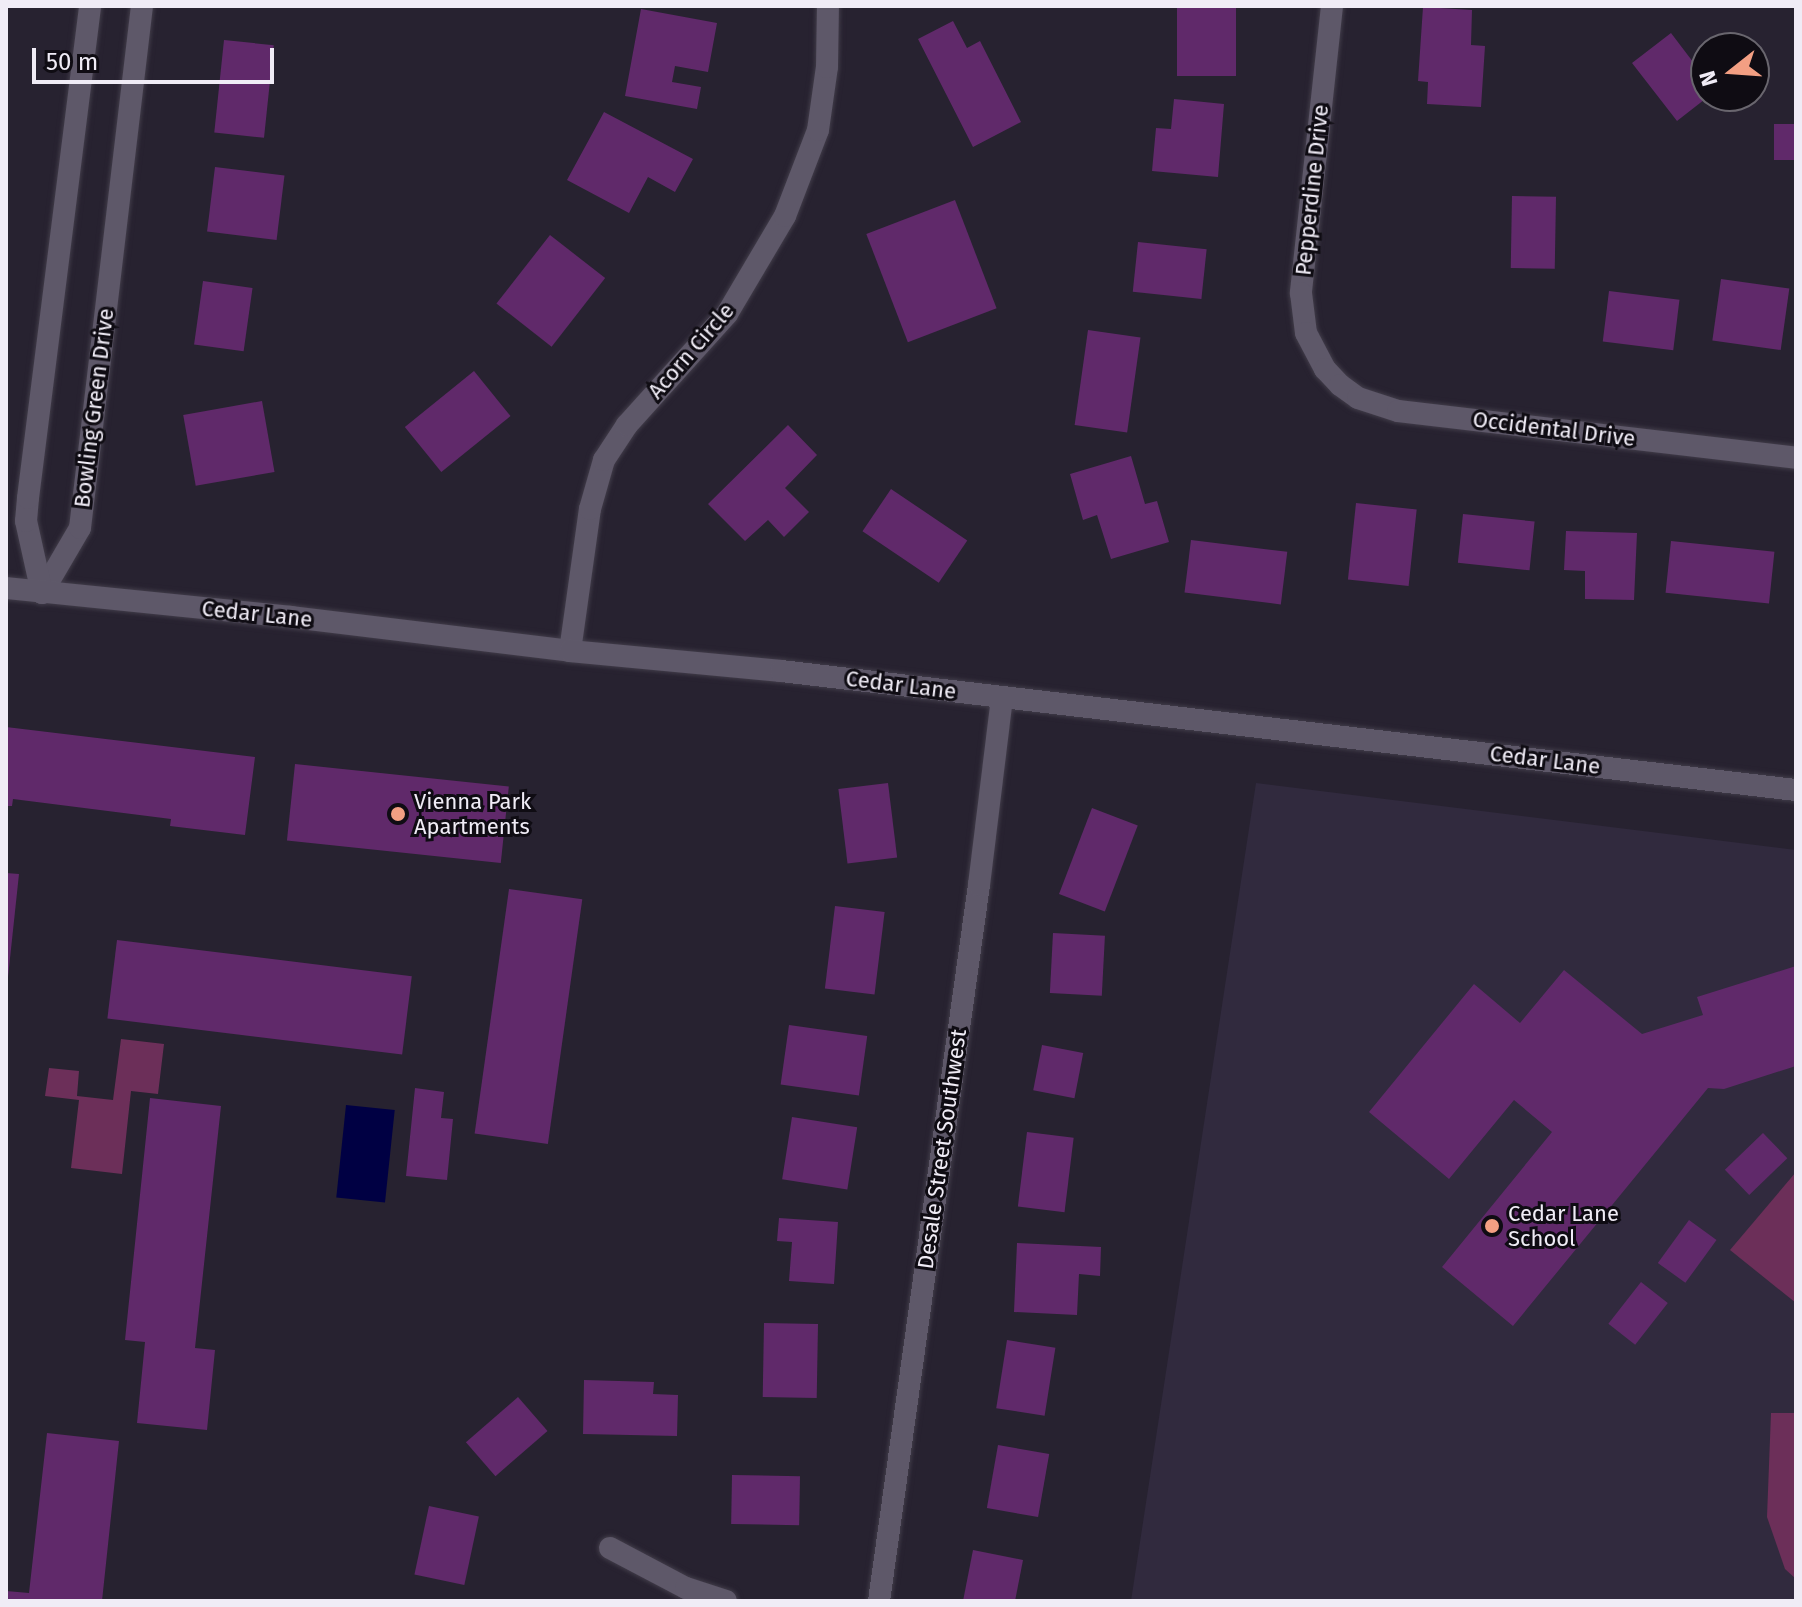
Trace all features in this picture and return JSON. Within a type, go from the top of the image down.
[{"type":"street","points":[[42,593],[26,521],[90,6]]},
{"type":"street","name":"Bowling Green Drive","points":[[42,593],[80,528],[142,6]]},
{"type":"street","name":"Acorn Circle","points":[[570,651],[590,509],[604,460],[627,425],[727,314],[785,216],[818,130],[827,67],[828,6]]},
{"type":"street","name":"Pepperdine Drive","points":[[1325,369],[1306,333],[1301,293],[1332,6]]},
{"type":"street","name":"Occidental Drive","points":[[1325,369],[1358,398],[1398,411],[1796,458]]},
{"type":"street","name":"Cedar Lane","points":[[6,588],[291,617],[570,651],[781,671],[1796,790]]},
{"type":"street","name":"Desale Street Southwest","points":[[879,1601],[979,885],[1002,697]]},
{"type":"street","points":[[610,1548],[686,1588],[726,1601]]},
{"type":"shaded area","name":"Cedar Lane School","points":[[1256,783],[1796,850],[1796,1601],[1131,1601]]},
{"type":"shaded area","points":[[121,1039],[164,1044],[158,1094],[131,1091],[122,1174],[71,1168],[79,1100],[45,1096],[49,1068],[79,1071],[77,1096],[113,1100]]},
{"type":"shaded area","points":[[346,1105],[395,1110],[385,1203],[336,1197]]},
{"type":"shaded area","points":[[1796,1172],[1796,1303],[1730,1250]]},
{"type":"shaded area","points":[[1771,1413],[1796,1413],[1796,1579],[1785,1569],[1767,1517]]},
{"type":"building","points":[[1177,6],[1236,6],[1236,76],[1177,76]]},
{"type":"building","points":[[1423,7],[1472,10],[1471,45],[1485,46],[1481,107],[1427,104],[1428,82],[1418,81]]},
{"type":"building","points":[[641,9],[717,23],[708,72],[675,66],[672,82],[701,87],[697,109],[625,96]]},
{"type":"building","points":[[953,21],[967,48],[980,41],[1021,122],[973,147],[918,39]]},
{"type":"building","points":[[1671,33],[1690,58],[1690,111],[1677,121],[1632,63]]},
{"type":"building","points":[[224,40],[274,45],[264,138],[214,132]]},
{"type":"building","points":[[1174,99],[1224,104],[1218,177],[1152,171],[1156,128],[1171,129]]},
{"type":"building","points":[[604,112],[693,159],[675,192],[648,177],[629,213],[567,180]]},
{"type":"building","points":[[1774,124],[1796,124],[1796,160],[1774,160]]},
{"type":"building","points":[[215,167],[284,176],[277,240],[207,232]]},
{"type":"building","points":[[1512,196],[1556,197],[1555,269],[1511,268]]},
{"type":"building","points":[[955,200],[997,308],[908,342],[866,234]]},
{"type":"building","points":[[550,235],[605,278],[552,347],[496,304]]},
{"type":"building","points":[[1138,242],[1207,249],[1201,299],[1133,292]]},
{"type":"building","points":[[1721,279],[1789,289],[1781,350],[1712,340]]},
{"type":"building","points":[[203,281],[253,288],[244,351],[194,344]]},
{"type":"building","points":[[1609,291],[1679,300],[1673,350],[1603,342]]},
{"type":"building","points":[[1088,330],[1140,337],[1127,432],[1075,425]]},
{"type":"building","points":[[474,371],[511,416],[441,472],[405,427]]},
{"type":"building","points":[[262,401],[275,472],[196,486],[183,415]]},
{"type":"building","points":[[788,425],[817,455],[785,488],[809,512],[784,537],[768,520],[745,541],[708,504]]},
{"type":"building","points":[[1131,456],[1145,504],[1157,501],[1169,542],[1111,559],[1097,515],[1083,520],[1070,474]]},
{"type":"building","points":[[891,489],[967,540],[939,583],[862,531]]},
{"type":"building","points":[[1356,503],[1417,509],[1409,586],[1348,580]]},
{"type":"building","points":[[1463,514],[1535,522],[1529,570],[1458,563]]},
{"type":"building","points":[[1566,531],[1637,533],[1634,600],[1585,599],[1585,571],[1564,570]]},
{"type":"building","points":[[1191,540],[1287,552],[1281,604],[1185,593]]},
{"type":"building","points":[[1671,541],[1774,552],[1769,604],[1666,593]]},
{"type":"building","points":[[6,727],[255,757],[245,835],[170,826],[171,819],[13,799],[12,806],[6,806]]},
{"type":"building","name":"Vienna Park Apartments","points":[[295,764],[509,786],[501,863],[287,841]]},
{"type":"building","points":[[888,783],[897,857],[848,864],[838,789]]},
{"type":"building","points":[[1092,808],[1138,826],[1105,911],[1059,894]]},
{"type":"building","points":[[6,873],[19,874],[8,977],[6,977]]},
{"type":"building","points":[[509,889],[582,899],[548,1144],[475,1134]]},
{"type":"building","points":[[835,906],[885,912],[875,994],[825,988]]},
{"type":"building","points":[[1053,933],[1105,936],[1102,996],[1050,993]]},
{"type":"building","points":[[117,940],[412,976],[402,1055],[107,1018]]},
{"type":"building","points":[[1796,966],[1796,1066],[1724,1089],[1708,1088],[1513,1326],[1442,1267],[1552,1132],[1514,1100],[1449,1179],[1369,1112],[1474,984],[1520,1023],[1564,970],[1642,1034],[1703,1015],[1697,997]]},
{"type":"building","points":[[789,1025],[867,1036],[859,1095],[781,1084]]},
{"type":"building","points":[[1042,1045],[1083,1053],[1074,1098],[1033,1090]]},
{"type":"building","points":[[415,1088],[444,1092],[441,1118],[453,1119],[447,1180],[406,1176]]},
{"type":"building","points":[[150,1098],[221,1106],[195,1348],[215,1350],[207,1430],[137,1423],[145,1342],[125,1340]]},
{"type":"building","points":[[792,1117],[857,1127],[847,1190],[782,1179]]},
{"type":"building","points":[[1027,1132],[1074,1138],[1065,1212],[1018,1206]]},
{"type":"building","points":[[1763,1133],[1787,1158],[1749,1195],[1725,1170]]},
{"type":"building","points":[[779,1218],[838,1222],[834,1284],[789,1281],[792,1242],[777,1241]]},
{"type":"building","points":[[1689,1220],[1717,1240],[1685,1283],[1658,1263]]},
{"type":"building","points":[[1017,1243],[1101,1247],[1100,1276],[1079,1274],[1077,1315],[1014,1312]]},
{"type":"building","points":[[1641,1282],[1668,1303],[1635,1345],[1608,1324]]},
{"type":"building","points":[[764,1323],[818,1324],[817,1398],[763,1397]]},
{"type":"building","points":[[1007,1340],[1055,1348],[1045,1416],[996,1408]]},
{"type":"building","points":[[584,1380],[654,1382],[653,1394],[678,1395],[677,1436],[583,1434]]},
{"type":"building","points":[[518,1397],[548,1431],[495,1476],[466,1442]]},
{"type":"building","points":[[47,1433],[119,1441],[102,1601],[6,1601],[6,1591],[29,1593]]},
{"type":"building","points":[[998,1445],[1049,1454],[1038,1517],[987,1508]]},
{"type":"building","points":[[732,1475],[800,1476],[799,1525],[731,1524]]},
{"type":"building","points":[[429,1506],[479,1517],[464,1585],[414,1574]]},
{"type":"building","points":[[973,1550],[1023,1560],[1015,1601],[963,1601]]},
{"type":"place","name":"Vienna Park Apartments","points":[[398,814]]},
{"type":"place","name":"Cedar Lane School","points":[[1492,1226]]}]
